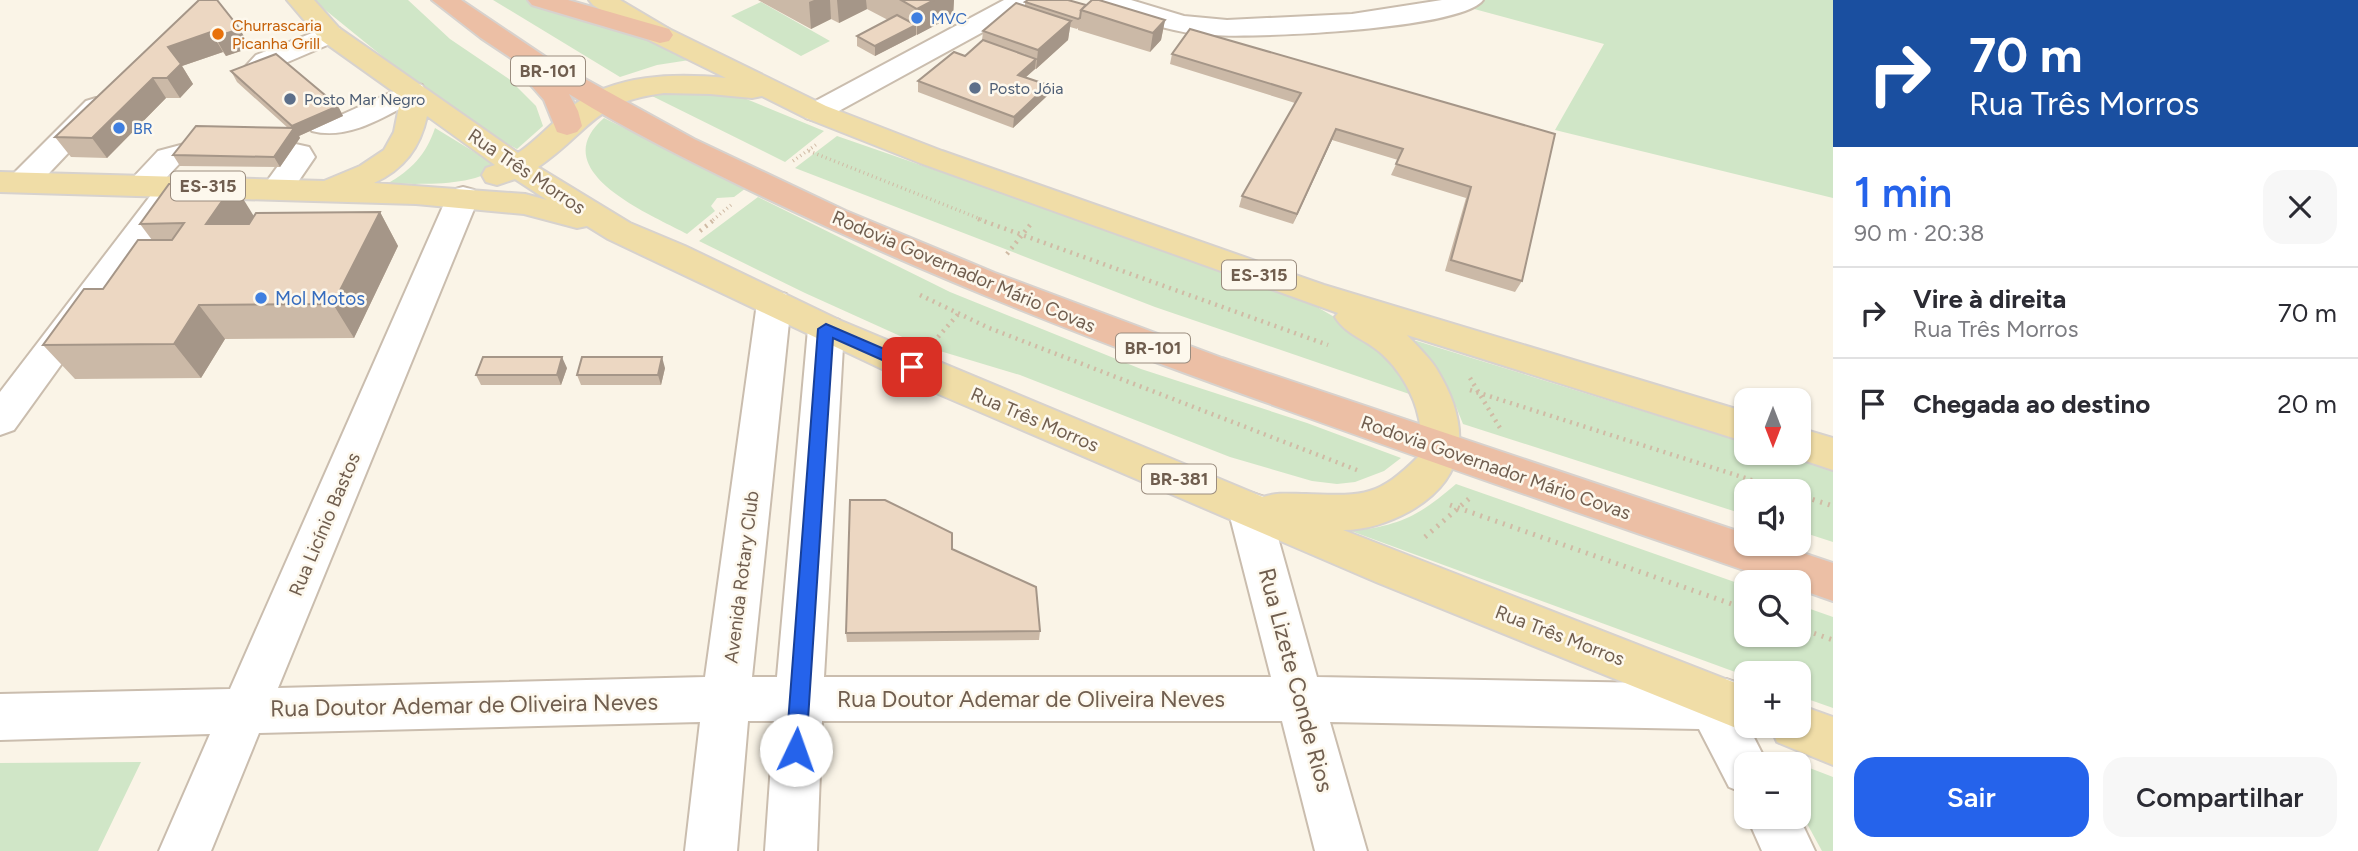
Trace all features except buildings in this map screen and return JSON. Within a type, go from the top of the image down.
[{"type":"highway","name":"Rodovia Governador Mário Covas","points":[[445,0],[497,40],[598,102],[760,183],[1026,300],[1248,383],[1833,582]]},
{"type":"highway","points":[[541,0],[660,35]]},
{"type":"highway","points":[[497,40],[560,102],[567,115],[568,126]]},
{"type":"main road","name":"Rua Três Morros","points":[[300,0],[330,34],[519,167],[619,231],[826,329],[1391,569],[1728,706]]},
{"type":"main road","points":[[601,0],[660,35],[782,95]]},
{"type":"main road","points":[[519,167],[542,152],[598,102],[629,92],[684,85],[738,88],[782,95]]},
{"type":"main road","points":[[326,190],[382,166],[400,152],[410,136],[414,93]]},
{"type":"main road","name":"ES-315","points":[[782,95],[817,112],[1035,196],[1312,293],[1734,423]]},
{"type":"main road","points":[[568,126],[560,144],[557,164],[559,178],[568,199]]},
{"type":"main road","name":"ES-315","points":[[463,192],[519,167]]},
{"type":"main road","name":"ES-315","points":[[12,182],[416,194],[463,192],[545,208],[619,231]]},
{"type":"main road","points":[[1249,509],[1348,513],[1381,507],[1410,491],[1437,463],[1440,448],[1437,412],[1421,375],[1394,344],[1312,293]]},
{"type":"main road","points":[[1811,447],[1833,454]]},
{"type":"main road","points":[[1811,733],[1833,741]]},
{"type":"street","points":[[817,112],[1023,0]]},
{"type":"street","points":[[1108,0],[1148,15],[1193,26],[1222,28],[1338,24],[1388,19],[1433,12],[1470,0]]},
{"type":"street","points":[[260,73],[258,68],[266,61],[330,34]]},
{"type":"street","points":[[12,182],[116,86]]},
{"type":"street","points":[[322,125],[347,123],[414,93]]},
{"type":"street","points":[[0,420],[159,185],[169,157],[192,151]]},
{"type":"street","points":[[278,188],[300,157],[298,153],[290,152]]},
{"type":"street","name":"Rua Licínio Bastos","points":[[186,851],[463,192]]},
{"type":"street","name":"Avenida Rotary Club","points":[[710,851],[774,303]]},
{"type":"street","points":[[791,851],[799,699],[826,329]]},
{"type":"street","name":"Rua Lizete Conde Rios","points":[[1249,509],[1341,851]]},
{"type":"street","name":"Rua Doutor Ademar de Oliveira Neves","points":[[0,717],[726,699],[1302,699],[1728,706]]},
{"type":"street","points":[[1728,706],[1741,752]]},
{"type":"street","points":[[1778,829],[1789,851]]},
{"type":"path","points":[[809,151],[1047,245],[1341,349]]},
{"type":"path","points":[[729,206],[741,212]]},
{"type":"path","points":[[910,291],[989,328],[1410,491],[1734,606]]},
{"type":"path","points":[[1421,375],[1748,479]]},
{"type":"path","points":[[1811,499],[1833,506]]},
{"type":"path","points":[[1811,632],[1833,640]]},
{"type":"green space","points":[[313,0],[408,0],[450,39],[509,79],[536,106],[543,126],[517,149],[490,135],[408,77]]},
{"type":"green space","points":[[493,0],[534,0],[642,35],[696,59],[657,65],[620,77]]},
{"type":"green space","points":[[1441,0],[1833,0],[1833,198],[1555,130],[1604,44]]},
{"type":"green space","points":[[761,2],[830,41],[801,56],[731,16]]},
{"type":"green space","points":[[692,91],[739,96],[824,131],[785,162],[652,96]]},
{"type":"green space","points":[[604,118],[746,188],[734,197],[717,198],[711,206],[715,211],[687,234],[628,202],[594,173],[586,156],[589,137]]},
{"type":"green space","points":[[435,128],[499,167],[487,174],[459,181],[387,184],[417,161]]},
{"type":"green space","points":[[837,136],[1298,296],[1384,350],[1418,397],[1155,307],[795,168]]},
{"type":"green space","points":[[758,197],[950,292],[1141,369],[1307,423],[1401,458],[1384,471],[1355,482],[1337,484],[1312,481],[1230,457],[1020,375],[920,345],[699,241]]},
{"type":"green space","points":[[1407,338],[1734,439],[1734,466],[1811,466],[1811,463],[1833,470],[1833,542],[1811,535],[1811,479],[1734,479],[1734,511],[1463,424],[1441,377]]},
{"type":"green space","points":[[1456,484],[1734,582],[1734,647],[1811,647],[1811,609],[1833,617],[1833,708],[1811,700],[1811,661],[1734,661],[1734,672],[1351,531],[1408,518]]},
{"type":"green space","points":[[141,762],[98,851],[0,851],[0,763]]},
{"type":"green space","points":[[1811,769],[1833,777],[1833,851],[1822,851],[1810,829]]},
{"type":"place","name":"MVC","points":[[917,18]]},
{"type":"place","name":"Churrascaria Picanha Grill","points":[[218,34]]},
{"type":"place","name":"Posto Jóia","points":[[975,88]]},
{"type":"place","name":"Posto Mar Negro","points":[[290,99]]},
{"type":"place","name":"BR","points":[[119,128]]},
{"type":"place","name":"Mol Motos","points":[[261,298]]},
{"type":"route","points":[[796,750],[826,329],[912,367]]}]
